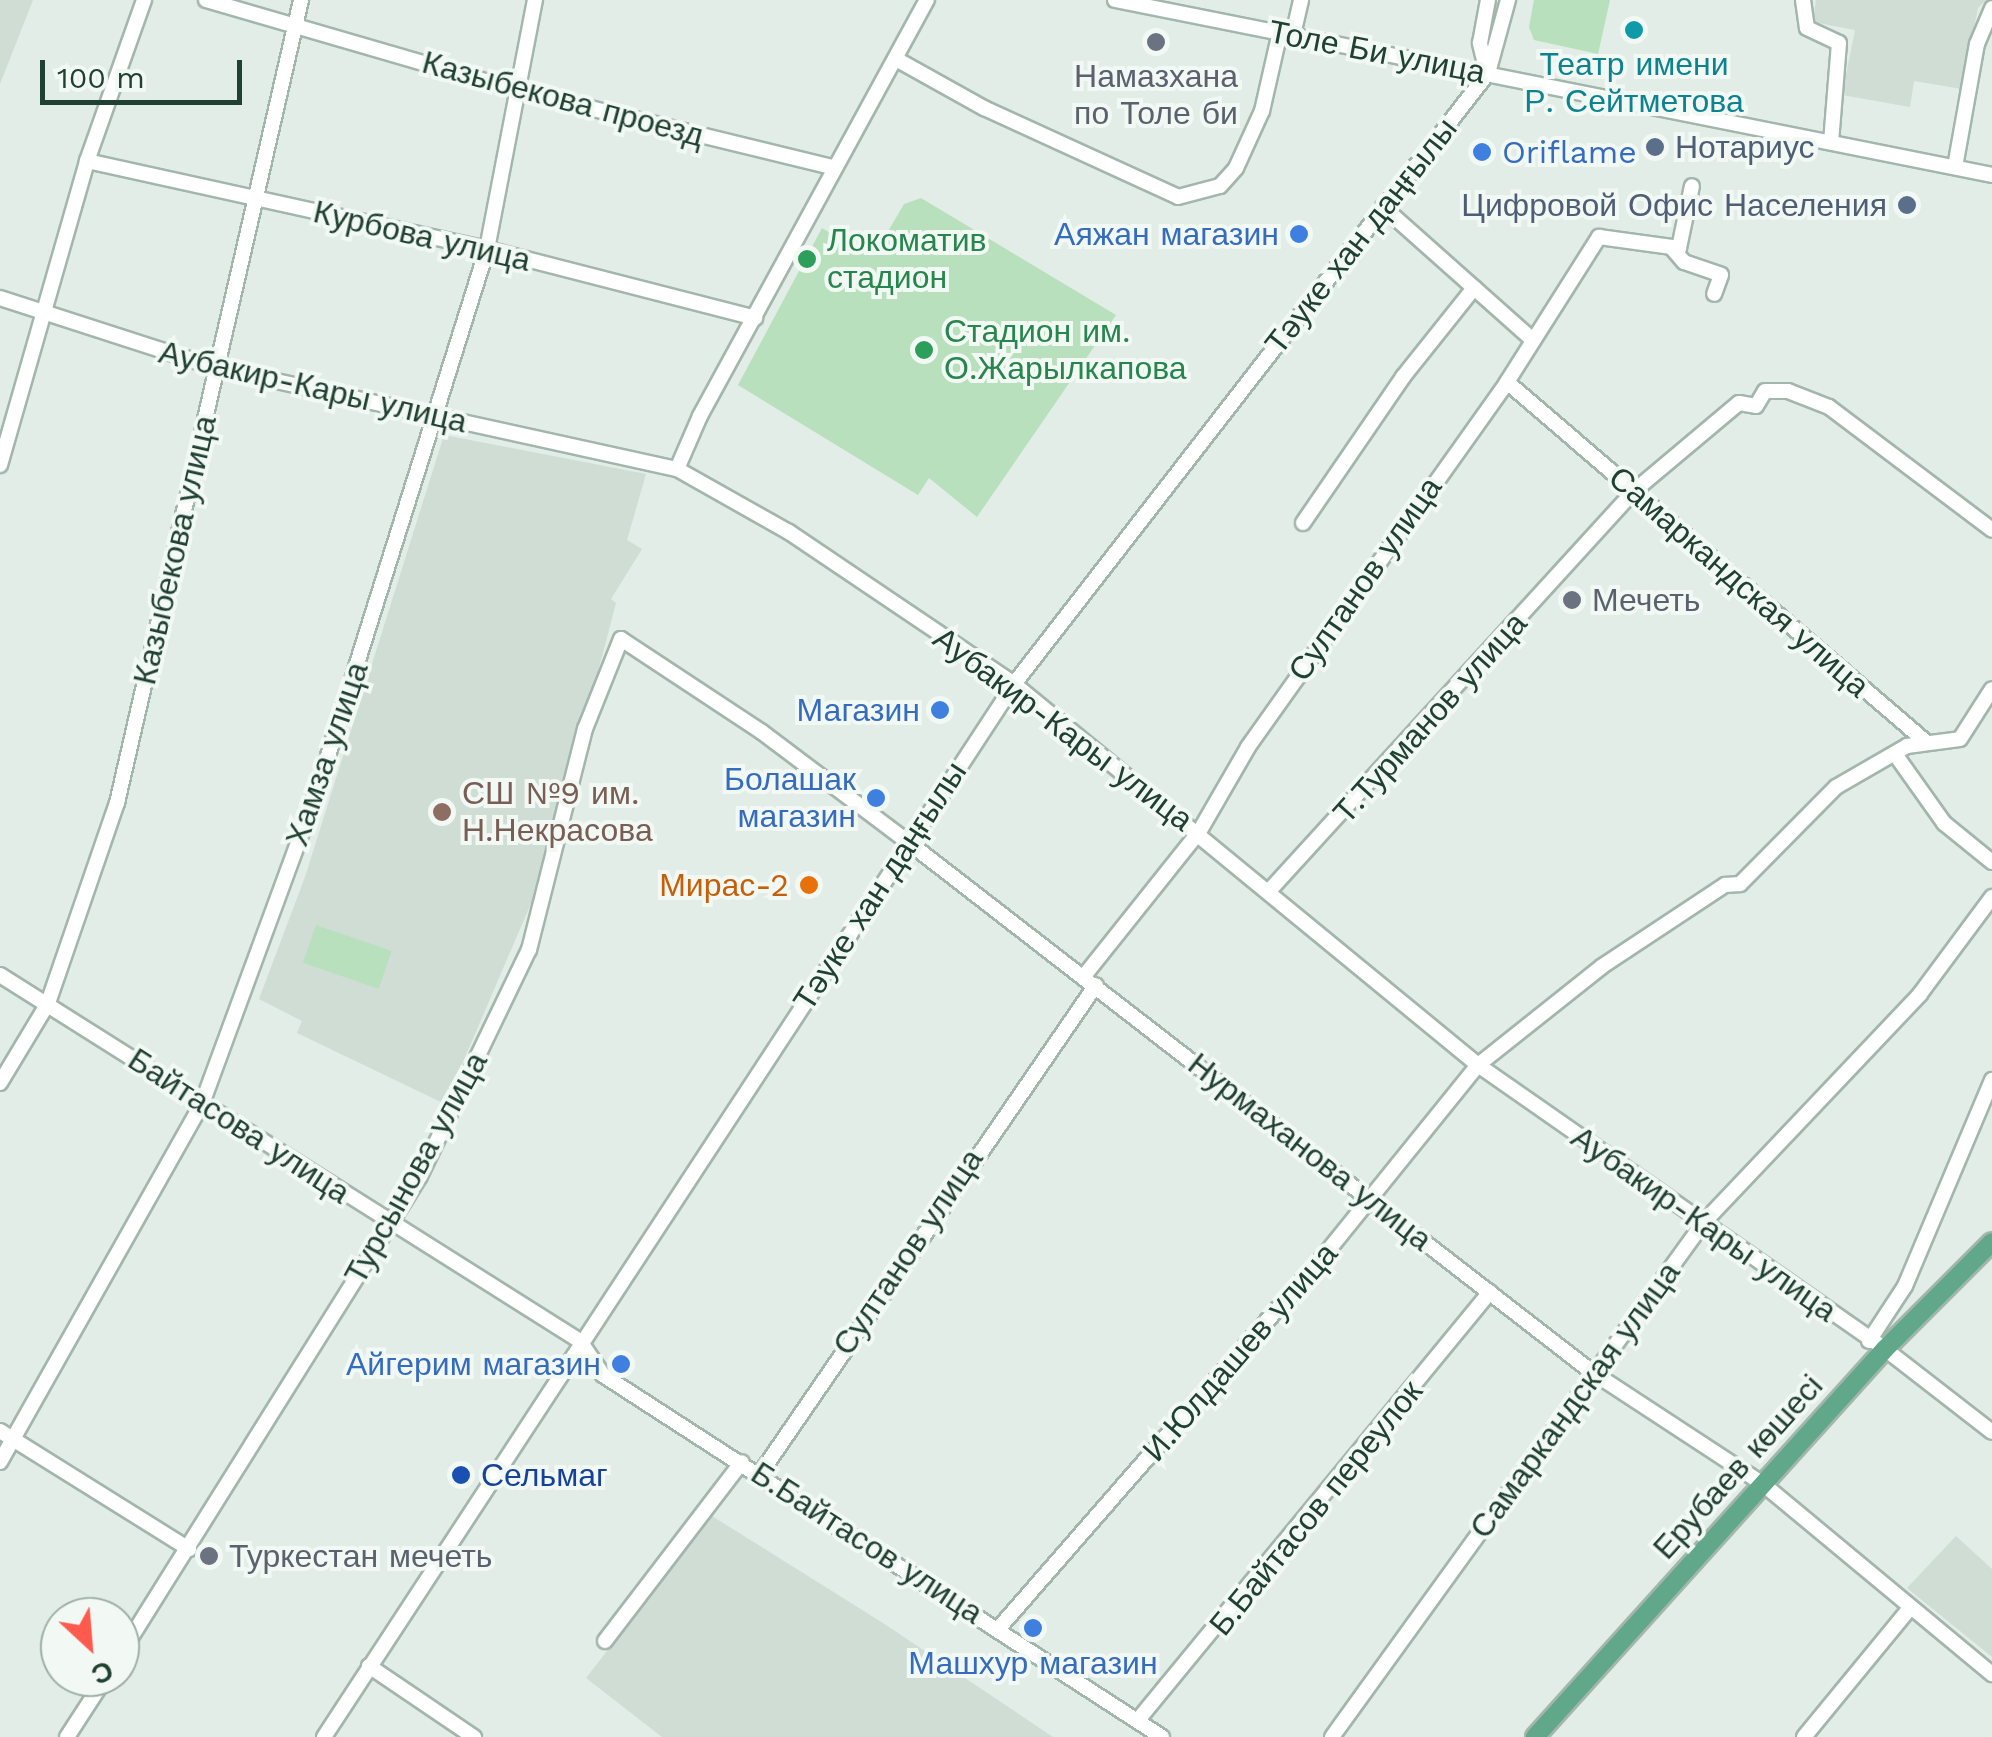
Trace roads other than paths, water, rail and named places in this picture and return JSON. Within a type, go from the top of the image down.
[{"type":"main road","name":"Ерубаев көшесі","points":[[1535,1737],[1764,1484],[1877,1345],[1992,1242]]},
{"type":"street","points":[[0,464],[87,161],[144,0]]},
{"type":"street","name":"Казыбекова проезд","points":[[206,0],[516,90],[832,168]]},
{"type":"street","name":"Казыбекова улица","points":[[0,1083],[48,1003],[117,803],[259,198],[301,0]]},
{"type":"street","name":"Хамза улица","points":[[0,1462],[6,1435],[203,1102],[318,788],[488,249],[536,0]]},
{"type":"street","points":[[677,469],[832,168],[927,0]]},
{"type":"street","name":"Толе Би улица","points":[[1115,0],[1992,174]]},
{"type":"street","points":[[896,59],[984,108],[1178,197],[1220,186],[1236,168],[1262,111],[1301,0]]},
{"type":"street","points":[[1488,0],[1480,43],[1488,73]]},
{"type":"street","name":"Тәуке хан даңғылы","points":[[324,1737],[1014,684],[1488,73],[1508,0]]},
{"type":"street","points":[[1802,0],[1807,28],[1839,43],[1831,142]]},
{"type":"street","points":[[1955,167],[1977,44],[1992,8]]},
{"type":"street","name":"Курбова улица","points":[[87,161],[488,249],[755,318]]},
{"type":"street","points":[[1671,247],[1679,248],[1692,186]]},
{"type":"street","points":[[1382,207],[1534,340]]},
{"type":"street","name":"Султанов улица","points":[[760,1474],[1090,981],[1199,832],[1248,747],[1507,382],[1600,237],[1671,247],[1684,262],[1721,275],[1714,294]]},
{"type":"street","points":[[1302,523],[1474,288]]},
{"type":"street","name":"Аубакир-Кары улица","points":[[0,298],[217,368],[677,469],[789,532],[1014,684],[1199,832],[1478,1065],[1877,1345],[1992,1432]]},
{"type":"street","name":"Самаркандская улица","points":[[1507,382],[1926,742]]},
{"type":"street","name":"Т.Турманов улица","points":[[1269,891],[1634,491],[1740,403],[1756,406],[1765,391],[1788,391],[1830,407],[1992,530]]},
{"type":"street","name":"Нурмаханова улица","points":[[621,639],[762,732],[908,842],[1592,1372],[1764,1484],[1909,1609],[1992,1674]]},
{"type":"street","name":"Турсынова улица","points":[[140,1624],[391,1225],[529,950],[585,729],[621,639]]},
{"type":"street","name":"И.Юлдашев улица","points":[[1000,1628],[1370,1198],[1478,1065],[1601,967],[1725,884],[1740,884],[1836,788],[1895,754],[1926,742],[1960,738],[1992,689]]},
{"type":"street","points":[[1895,754],[1944,823],[1992,862]]},
{"type":"street","name":"Самаркандская улица","points":[[1332,1737],[1592,1372],[1643,1314],[1704,1222],[1920,994],[1992,897]]},
{"type":"street","name":"Байтасова улица","points":[[0,975],[580,1341]]},
{"type":"street","points":[[1877,1345],[1992,1080]]},
{"type":"street","name":"Б.Байтасов переулок","points":[[1138,1720],[1490,1292]]},
{"type":"street","name":"Б.Байтасов улица","points":[[580,1341],[604,1374],[1000,1628],[1162,1737]]},
{"type":"street","points":[[6,1435],[188,1549]]},
{"type":"street","points":[[605,1641],[742,1462]]},
{"type":"street","points":[[1804,1737],[1909,1609]]},
{"type":"street","points":[[369,1666],[474,1737]]},
{"type":"street","points":[[67,1737],[93,1697]]},
{"type":"place","name":"Театр имени Р. Сейтметова","points":[[1634,30]]},
{"type":"place","name":"Намазхана по Толе би","points":[[1156,42]]},
{"type":"place","name":"Нотариус","points":[[1655,147]]},
{"type":"place","name":"Oriflame","points":[[1482,152]]},
{"type":"place","name":"Цифровой Офис Населения","points":[[1907,205]]},
{"type":"place","name":"Аяжан магазин","points":[[1299,234]]},
{"type":"place","name":"Локоматив стадион","points":[[807,259]]},
{"type":"place","name":"Стадион им. О.Жарылкапова","points":[[924,350]]},
{"type":"place","name":"Мечеть","points":[[1572,600]]},
{"type":"place","name":"Магазин","points":[[940,710]]},
{"type":"place","name":"Болашак магазин","points":[[876,798]]},
{"type":"place","name":"СШ №9 им. Н.Некрасова","points":[[442,812]]},
{"type":"place","name":"Мирас-2","points":[[809,885]]},
{"type":"place","name":"Айгерим магазин","points":[[621,1364]]},
{"type":"place","name":"Сельмаг","points":[[461,1475]]},
{"type":"place","name":"Туркестан мечеть","points":[[209,1556]]},
{"type":"place","name":"Машхур магазин","points":[[1033,1628]]}]
